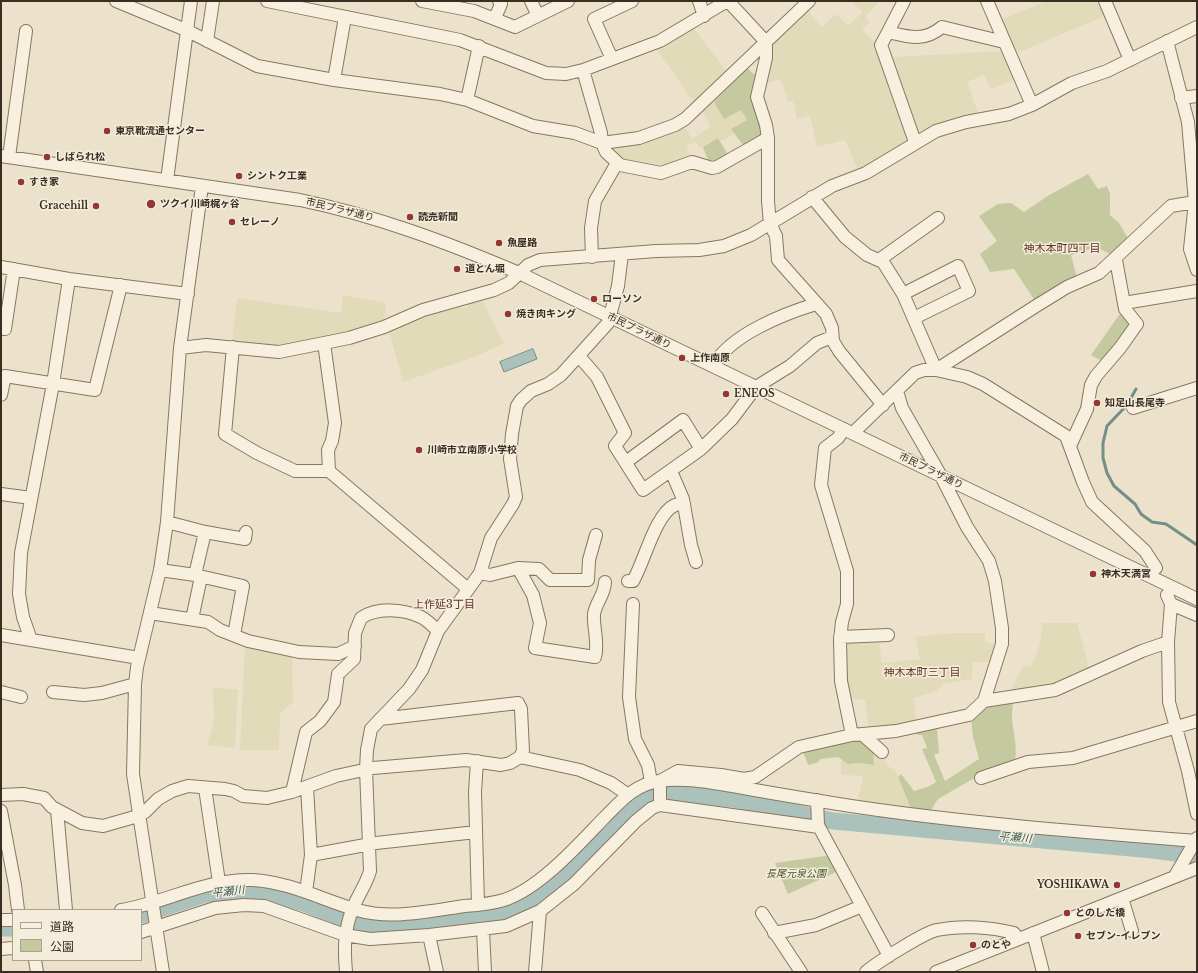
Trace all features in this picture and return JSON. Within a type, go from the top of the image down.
[{"type":"street","points":[[116,1],[186,30],[258,66],[334,80],[416,90],[467,100],[501,115],[533,126],[575,134],[602,143],[639,138],[675,125],[704,103],[809,1]]},
{"type":"street","points":[[167,180],[191,1]]},
{"type":"street","points":[[207,41],[213,1]]},
{"type":"street","points":[[267,1],[460,40],[479,46],[546,73],[566,74],[584,70],[660,41],[728,1],[766,42],[766,58],[757,97],[766,125],[768,138],[770,224],[776,236],[778,260],[826,314],[832,328],[832,337],[840,351],[883,405]]},
{"type":"street","points":[[422,1],[474,11],[495,18],[514,27],[568,1]]},
{"type":"street","points":[[495,18],[501,4],[499,1]]},
{"type":"street","points":[[531,1],[538,16]]},
{"type":"street","points":[[612,59],[594,19],[632,1]]},
{"type":"street","points":[[699,1],[704,16]]},
{"type":"street","points":[[904,1],[881,45],[915,142]]},
{"type":"street","points":[[987,1],[1032,105]]},
{"type":"street","points":[[1105,1],[1130,60]]},
{"type":"street","points":[[334,80],[345,17]]},
{"type":"street","points":[[888,32],[912,38],[933,35],[942,27],[1004,42]]},
{"type":"street","points":[[180,348],[206,344],[279,352],[349,338],[384,327],[423,310],[487,293],[509,283],[528,265],[540,260],[699,250],[724,246],[751,235],[812,197],[832,186],[866,172],[936,131],[966,122],[1009,114],[1032,105],[1072,83],[1107,71],[1197,27]]},
{"type":"street","points":[[5,156],[26,32]]},
{"type":"street","points":[[1167,41],[1188,122],[1196,202],[1195,220],[1190,249],[1197,270]]},
{"type":"street","points":[[467,100],[479,46]]},
{"type":"street","points":[[584,70],[601,133],[602,143],[606,152],[617,163],[662,173],[692,162],[712,168],[717,167],[768,138]]},
{"type":"street","points":[[1181,98],[1197,96]]},
{"type":"street","name":"市民プラザ通り","points":[[5,156],[263,194],[335,207],[408,228],[519,272],[1197,599]]},
{"type":"street","points":[[592,256],[591,228],[595,202],[617,163]]},
{"type":"street","points":[[163,972],[157,925],[138,816],[133,774],[135,684],[139,658],[160,570],[166,522],[180,348],[202,186]]},
{"type":"street","points":[[812,197],[846,237],[867,255],[883,262],[903,294],[936,370]]},
{"type":"street","points":[[936,370],[1067,287],[1099,274],[1116,260],[1134,239],[1172,206],[1196,202]]},
{"type":"street","points":[[879,260],[938,218]]},
{"type":"street","points":[[346,972],[345,935],[352,908],[365,886],[370,871],[366,769],[367,750],[371,729],[409,689],[422,670],[438,631],[480,573],[491,538],[516,497],[510,459],[512,434],[517,406],[531,391],[548,384],[561,375],[602,330],[610,316],[618,286],[622,254]]},
{"type":"street","points":[[1070,446],[1087,409],[1091,385],[1096,376],[1120,348],[1137,324],[1126,309],[1124,303],[1116,260]]},
{"type":"street","points":[[903,294],[958,266],[969,291],[914,318]]},
{"type":"street","points":[[1,267],[69,279],[188,294]]},
{"type":"street","points":[[1,329],[5,330],[14,269]]},
{"type":"street","points":[[31,640],[23,617],[19,594],[21,553],[52,384],[69,279]]},
{"type":"street","points":[[1,395],[5,376],[95,390],[121,285]]},
{"type":"street","points":[[1124,303],[1197,291]]},
{"type":"street","points":[[713,366],[726,350],[748,333],[786,313],[816,304]]},
{"type":"street","points":[[579,356],[597,377],[625,433],[615,446],[643,490],[701,449],[732,419],[756,387],[790,366],[817,343],[832,337]]},
{"type":"street","points":[[324,343],[335,423],[332,441],[328,450],[329,471]]},
{"type":"street","points":[[233,347],[225,434],[257,453],[295,471],[329,471],[468,589]]},
{"type":"street","points":[[882,752],[858,735],[841,681],[840,637],[847,604],[847,571],[821,485],[825,448],[883,405],[915,373],[924,370],[936,370],[982,384],[1066,436],[1092,502],[1145,551],[1156,568]]},
{"type":"street","points":[[1133,408],[1197,388]]},
{"type":"street","points":[[128,909],[152,903],[200,886],[239,880],[266,882],[306,892],[352,908],[380,915],[422,912],[478,904],[489,904],[506,900],[534,885],[627,794],[657,783],[678,771],[721,774],[744,779],[754,777],[799,747],[858,735],[896,731],[969,715],[984,701],[1002,644],[1002,628],[995,581],[989,561],[967,527],[941,476],[902,408],[897,391]]},
{"type":"street","points":[[626,462],[683,420],[701,449]]},
{"type":"street","points":[[671,471],[684,504],[691,545],[696,562]]},
{"type":"street","points":[[1,494],[31,498]]},
{"type":"street","points":[[633,582],[641,568],[653,535],[661,520],[674,505],[684,504]]},
{"type":"street","points":[[166,522],[205,532],[245,539],[246,532]]},
{"type":"street","points":[[192,619],[205,532]]},
{"type":"street","points":[[480,573],[490,575],[518,568],[539,569],[550,580],[588,580],[589,560],[596,535]]},
{"type":"street","points":[[518,568],[533,595],[540,623],[535,648],[596,657],[598,650],[594,613],[605,590],[605,582]]},
{"type":"street","points":[[160,570],[198,576],[242,586],[234,635]]},
{"type":"street","points":[[1197,615],[1169,600],[1169,702],[1188,771],[1197,814]]},
{"type":"street","points":[[633,604],[629,696],[634,739],[657,783],[660,802]]},
{"type":"street","points":[[292,792],[306,732],[320,721],[334,702],[338,674],[354,659],[355,633],[360,618],[373,612],[399,612],[423,618],[438,631]]},
{"type":"street","points":[[150,613],[208,622],[220,630],[271,648],[299,652],[338,654],[355,646]]},
{"type":"street","points":[[1,635],[139,658]]},
{"type":"street","points":[[840,637],[888,635]]},
{"type":"street","points":[[984,701],[1055,690],[1142,651],[1168,642]]},
{"type":"street","points":[[53,692],[84,695],[102,693],[135,684]]},
{"type":"street","points":[[1,692],[21,697]]},
{"type":"street","points":[[1,796],[35,795],[44,798],[52,807],[82,823],[92,826],[103,826],[138,816],[145,812],[158,798],[172,791],[188,786],[225,789],[252,798],[267,798],[292,792],[336,776],[366,769],[466,760],[501,764],[510,763],[520,757],[523,751],[521,709],[518,704],[380,719]]},
{"type":"street","points":[[981,778],[1028,762],[1073,758],[1197,721]]},
{"type":"street","points":[[520,757],[580,770],[610,783],[627,794]]},
{"type":"street","points":[[477,761],[476,832],[478,904]]},
{"type":"street","points":[[657,783],[694,780],[817,802],[931,816],[1100,834],[1197,839],[1175,876]]},
{"type":"street","points":[[306,892],[311,855],[307,787]]},
{"type":"street","points":[[205,788],[219,882]]},
{"type":"street","points":[[142,932],[157,925],[215,908],[244,905],[257,905],[279,910],[345,935],[389,939],[483,930],[506,926],[540,911],[574,884],[636,821],[660,802],[818,826]]},
{"type":"street","points":[[817,802],[818,826],[889,956]]},
{"type":"street","points":[[57,810],[66,909]]},
{"type":"street","points":[[1,811],[15,885],[18,909]]},
{"type":"street","points":[[311,855],[370,844],[476,832]]},
{"type":"street","points":[[936,972],[1033,932],[1197,868]]},
{"type":"street","points":[[1122,898],[1132,932]]},
{"type":"street","points":[[774,933],[816,925],[862,906]]},
{"type":"street","points":[[535,972],[540,911]]},
{"type":"street","points":[[762,914],[801,972]]},
{"type":"street","points":[[1,920],[12,920]]},
{"type":"street","points":[[866,972],[889,956],[935,930],[954,927],[1005,931],[1014,933],[1017,939]]},
{"type":"street","points":[[483,930],[485,972]]},
{"type":"street","points":[[1033,932],[1043,972]]},
{"type":"street","points":[[429,935],[437,972]]},
{"type":"street","points":[[1,949],[12,948]]},
{"type":"street","points":[[35,961],[37,972]]},
{"type":"shaded area","points":[[851,1],[879,2],[865,17],[870,22],[862,29],[877,46],[911,142],[858,171],[845,140],[817,147],[810,116],[797,119],[793,101],[788,102],[781,79],[764,84],[772,40],[806,8],[821,27],[837,14],[848,26],[863,12]]},
{"type":"shaded area","points":[[1047,1],[1101,1],[1107,15],[1015,54],[1000,20]]},
{"type":"shaded area","points":[[694,28],[728,74],[696,105],[656,49]]},
{"type":"shaded area","points":[[1005,51],[1016,79],[991,89],[984,75],[967,82],[979,116],[917,138],[892,57]]},
{"type":"shaded area","points":[[714,102],[724,118],[740,109],[747,120],[732,129],[734,134],[720,142],[718,138],[700,148],[695,142],[686,146],[690,154],[669,164],[661,165],[624,159],[612,150],[611,146],[683,124],[692,139],[711,126],[702,111]]},
{"type":"shaded area","points":[[343,295],[386,303],[384,323],[339,338],[278,348],[232,342],[237,298],[341,313]]},
{"type":"shaded area","points":[[483,301],[504,343],[477,356],[403,382],[389,331],[434,313],[460,307],[462,309],[468,307],[467,304]]},
{"type":"shaded area","points":[[1043,623],[1077,623],[1090,672],[1063,684],[1010,693],[1023,665],[1032,667],[1039,646]]},
{"type":"shaded area","points":[[951,633],[985,633],[985,643],[997,644],[993,662],[973,662],[972,679],[943,684],[937,691],[914,698],[916,722],[869,730],[865,700],[848,698],[844,667],[846,641],[879,639],[882,663],[920,659],[915,637]]},
{"type":"shaded area","points":[[245,644],[292,652],[293,702],[280,714],[279,750],[240,750]]},
{"type":"shaded area","points":[[213,688],[238,689],[235,748],[207,745],[214,722]]},
{"type":"shaded area","points":[[876,750],[884,755],[885,761],[889,767],[895,769],[912,811],[857,804],[863,776],[841,775],[841,759],[848,764],[859,763],[873,765],[873,754]]},
{"type":"green space","points":[[747,68],[754,74],[758,75],[763,134],[743,145],[731,129],[747,120],[741,110],[724,119],[714,102]]},
{"type":"green space","points":[[718,138],[728,155],[718,160],[710,161],[707,158],[703,147]]},
{"type":"green space","points":[[1088,174],[1098,189],[1107,186],[1110,194],[1110,215],[1119,223],[1129,240],[1112,255],[1096,247],[1071,255],[1077,278],[1035,301],[1014,269],[990,272],[980,254],[997,241],[979,216],[998,204],[1011,203],[1024,212],[1049,195]]},
{"type":"green space","points":[[1123,313],[1130,320],[1129,328],[1102,361],[1091,355],[1119,315]]},
{"type":"green space","points":[[1013,701],[1012,720],[1016,749],[1015,761],[985,772],[938,799],[929,813],[912,811],[898,777],[901,774],[914,791],[930,786],[936,782],[922,749],[927,748],[922,735],[917,735],[917,731],[934,727],[937,729],[939,753],[934,755],[945,781],[979,759],[973,737],[971,718],[982,709]]},
{"type":"green space","points":[[859,737],[876,750],[873,754],[874,765],[859,763],[848,764],[838,757],[821,759],[817,763],[808,765],[802,749]]},
{"type":"green space","name":"長尾元泉公園","points":[[825,856],[829,857],[836,872],[788,894],[775,863]]},
{"type":"water","points":[[533,349],[537,359],[504,372],[500,362]]},
{"type":"waterway","points":[[1136,389],[1127,405],[1107,426],[1103,443],[1103,458],[1107,473],[1114,486],[1135,504],[1141,514],[1152,522],[1166,524],[1197,545]]},
{"type":"waterway","points":[[142,915],[206,894],[250,890],[304,903],[357,924],[380,926],[487,915],[511,910],[535,898],[564,876],[639,801],[654,793],[673,792],[733,799],[833,821],[1153,850],[1197,856]]},
{"type":"waterway","name":"平瀬川","points":[[1,928],[12,928]]},
{"type":"place","name":"東京靴流通センター","points":[[107,131]]},
{"type":"place","name":"しばられ松","points":[[47,157]]},
{"type":"place","name":"シントク工業","points":[[239,176]]},
{"type":"place","name":"すき家","points":[[21,182]]},
{"type":"place","name":"ツクイ川崎梶ヶ谷","points":[[151,204]]},
{"type":"place","name":"Gracehill","points":[[96,206]]},
{"type":"place","name":"読売新聞","points":[[410,217]]},
{"type":"place","name":"セレーノ","points":[[232,222]]},
{"type":"place","name":"魚屋路","points":[[499,243]]},
{"type":"place","name":"道とん堀","points":[[457,269]]},
{"type":"place","name":"ローソン","points":[[594,299]]},
{"type":"place","name":"焼き肉キング","points":[[508,314]]},
{"type":"place","name":"上作南原","points":[[682,358]]},
{"type":"place","name":"ENEOS","points":[[726,394]]},
{"type":"place","name":"知足山長尾寺","points":[[1097,403]]},
{"type":"place","name":"川崎市立南原小学校","points":[[419,450]]},
{"type":"place","name":"神木天満宮","points":[[1093,574]]},
{"type":"place","name":"YOSHIKAWA","points":[[1117,885]]},
{"type":"place","name":"とのした橋","points":[[1067,913]]},
{"type":"place","name":"セブン-イレブン","points":[[1078,936]]},
{"type":"place","name":"のとや","points":[[973,945]]},
{"type":"district","name":"神木本町四丁目","points":[[1062,249]]},
{"type":"district","name":"上作延3丁目","points":[[444,605]]},
{"type":"district","name":"神木本町三丁目","points":[[922,673]]}]
